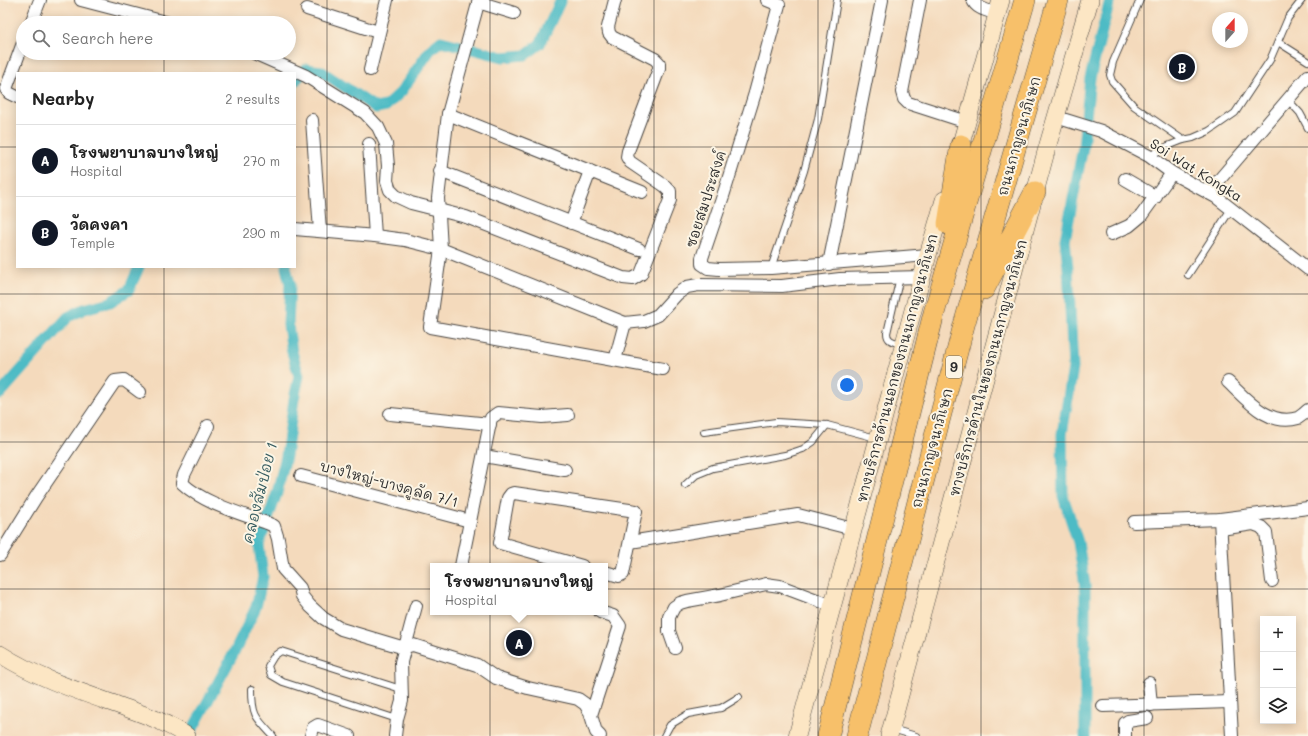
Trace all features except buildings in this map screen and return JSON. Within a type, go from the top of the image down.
[{"type":"highway","points":[[828,736],[934,313],[1025,0]]},
{"type":"highway","name":"ถนนกาญจนาภิเษก","points":[[857,736],[964,325],[1058,0]]},
{"type":"highway","points":[[934,313],[960,144]]},
{"type":"highway","points":[[964,325],[1035,192]]},
{"type":"main road","name":"ทางบริการด้านในของถนนกาญจนาภิเษก","points":[[890,732],[1035,192],[1090,0]]},
{"type":"main road","name":"ทางบริการด้านนอกของถนนกาญจนาภิเษก","points":[[797,736],[928,255],[1000,7]]},
{"type":"main road","points":[[0,654],[20,666],[57,683],[144,714],[181,732]]},
{"type":"street","points":[[34,16],[40,0]]},
{"type":"street","points":[[81,0],[142,16]]},
{"type":"street","points":[[370,70],[387,0]]},
{"type":"street","points":[[270,60],[306,76],[365,113],[378,127],[386,144],[388,166],[387,181],[390,190],[396,196],[411,203],[466,217],[623,278],[633,279],[641,274],[670,200],[670,191],[630,162],[627,157],[659,69],[659,63],[655,59],[612,37],[609,33],[608,28],[615,0]]},
{"type":"street","name":"ซอยสมประสงค์","points":[[767,0],[779,2],[755,93],[702,258],[702,264],[708,268],[719,269],[771,268],[928,255]]},
{"type":"street","points":[[830,264],[882,0]]},
{"type":"street","points":[[920,0],[902,92],[904,99],[908,103],[967,122]]},
{"type":"street","points":[[973,0],[974,4],[980,8],[1000,7]]},
{"type":"street","points":[[514,13],[479,1],[470,30],[448,114],[440,172],[437,209],[441,249],[430,327],[663,368]]},
{"type":"street","points":[[307,9],[378,32]]},
{"type":"street","points":[[16,96],[9,93],[6,89],[17,60]]},
{"type":"street","points":[[1208,193],[1308,76]]},
{"type":"street","points":[[448,114],[642,192]]},
{"type":"street","name":"Soi Wat Kongka","points":[[1056,117],[1101,131],[1149,156],[1172,173],[1216,197],[1308,269]]},
{"type":"street","points":[[312,120],[320,231]]},
{"type":"street","points":[[369,144],[375,236]]},
{"type":"street","points":[[571,223],[590,171]]},
{"type":"street","points":[[440,172],[639,249]]},
{"type":"street","points":[[1110,234],[1129,226],[1141,216],[1172,173]]},
{"type":"street","points":[[1125,179],[1156,197]]},
{"type":"street","points":[[296,229],[405,240],[441,249],[625,323],[644,321],[658,315],[677,294],[687,287],[698,285],[782,286],[840,279],[922,277]]},
{"type":"street","points":[[615,360],[625,323]]},
{"type":"street","points":[[0,556],[36,497],[115,381],[124,380],[140,392]]},
{"type":"street","points":[[1228,382],[1264,414],[1281,420],[1298,418],[1308,410]]},
{"type":"street","points":[[462,563],[491,418],[498,413],[542,417],[568,416]]},
{"type":"street","points":[[390,414],[490,424]]},
{"type":"street","points":[[208,426],[184,475],[182,483],[189,489],[216,504],[274,526],[278,539],[282,569],[300,588],[302,596],[310,606],[323,618],[341,629],[405,647],[413,645],[474,664],[496,678],[528,688],[578,699],[585,704],[591,715],[596,732],[600,736]]},
{"type":"street","points":[[484,456],[565,470]]},
{"type":"street","name":"บางใหญ่-บางคูลัด 7/1","points":[[301,476],[470,521]]},
{"type":"street","points":[[571,563],[500,543],[510,494],[514,493],[636,511],[621,576],[608,573]]},
{"type":"street","points":[[1220,524],[1308,508]]},
{"type":"street","points":[[630,542],[798,515],[853,529]]},
{"type":"street","points":[[1134,522],[1253,524],[1262,527],[1266,532],[1272,582]]},
{"type":"street","points":[[1220,524],[1232,736]]},
{"type":"street","points":[[675,648],[670,631],[669,616],[674,607],[680,603],[766,584],[780,586],[833,606]]},
{"type":"street","points":[[395,736],[397,719],[402,701],[401,662],[416,606]]},
{"type":"street","points":[[591,715],[620,626],[613,616],[608,614]]},
{"type":"street","points":[[1149,684],[1151,705]]},
{"type":"street","points":[[1103,706],[1230,702]]},
{"type":"street","points":[[1125,736],[1125,723],[1128,721],[1147,718]]},
{"type":"street","points":[[311,736],[314,728],[318,725],[349,736]]},
{"type":"lane","points":[[771,268],[804,171],[818,118],[837,0]]},
{"type":"lane","points":[[1140,0],[1113,62],[1110,75],[1112,81],[1134,106],[1183,140]]},
{"type":"lane","points":[[1149,156],[1168,146],[1193,138],[1236,113],[1270,60],[1288,18],[1302,0]]},
{"type":"lane","points":[[1278,42],[1308,62]]},
{"type":"lane","points":[[1288,100],[1300,113],[1308,128]]},
{"type":"lane","points":[[1188,275],[1231,209]]},
{"type":"lane","points":[[900,277],[887,338],[904,345]]},
{"type":"lane","points":[[704,432],[776,422],[826,424],[878,438]]},
{"type":"lane","points":[[685,485],[696,475],[713,468],[785,455],[803,449],[814,442],[826,424]]},
{"type":"lane","points":[[397,719],[283,682],[271,675],[268,666],[274,656],[282,651],[401,689]]},
{"type":"lane","points":[[252,689],[252,706],[255,716],[273,736]]},
{"type":"lane","points":[[664,736],[670,725],[688,714],[721,708],[739,697]]},
{"type":"lane","points":[[890,732],[916,736]]},
{"type":"waterway","points":[[296,80],[306,69],[321,71],[376,108],[386,106],[401,92],[431,49],[441,41],[503,57],[525,55],[540,44],[561,0]]},
{"type":"waterway","points":[[1085,736],[1085,585],[1078,542],[1063,496],[1062,434],[1073,368],[1068,267],[1065,240],[1083,147],[1090,78],[1110,0]]},
{"type":"waterway","points":[[0,394],[68,317],[84,309],[110,302],[129,290],[139,268]]},
{"type":"waterway","name":"คลองส้มป่อย 1","points":[[189,736],[236,649],[256,607],[263,577],[259,545],[277,493],[286,456],[294,399],[299,376],[292,352],[288,325],[290,284],[286,268]]},
{"type":"place","name":"วัดคงคา","points":[[1182,67]]},
{"type":"place","name":"โรงพยาบาลบางใหญ่","points":[[519,643]]}]
